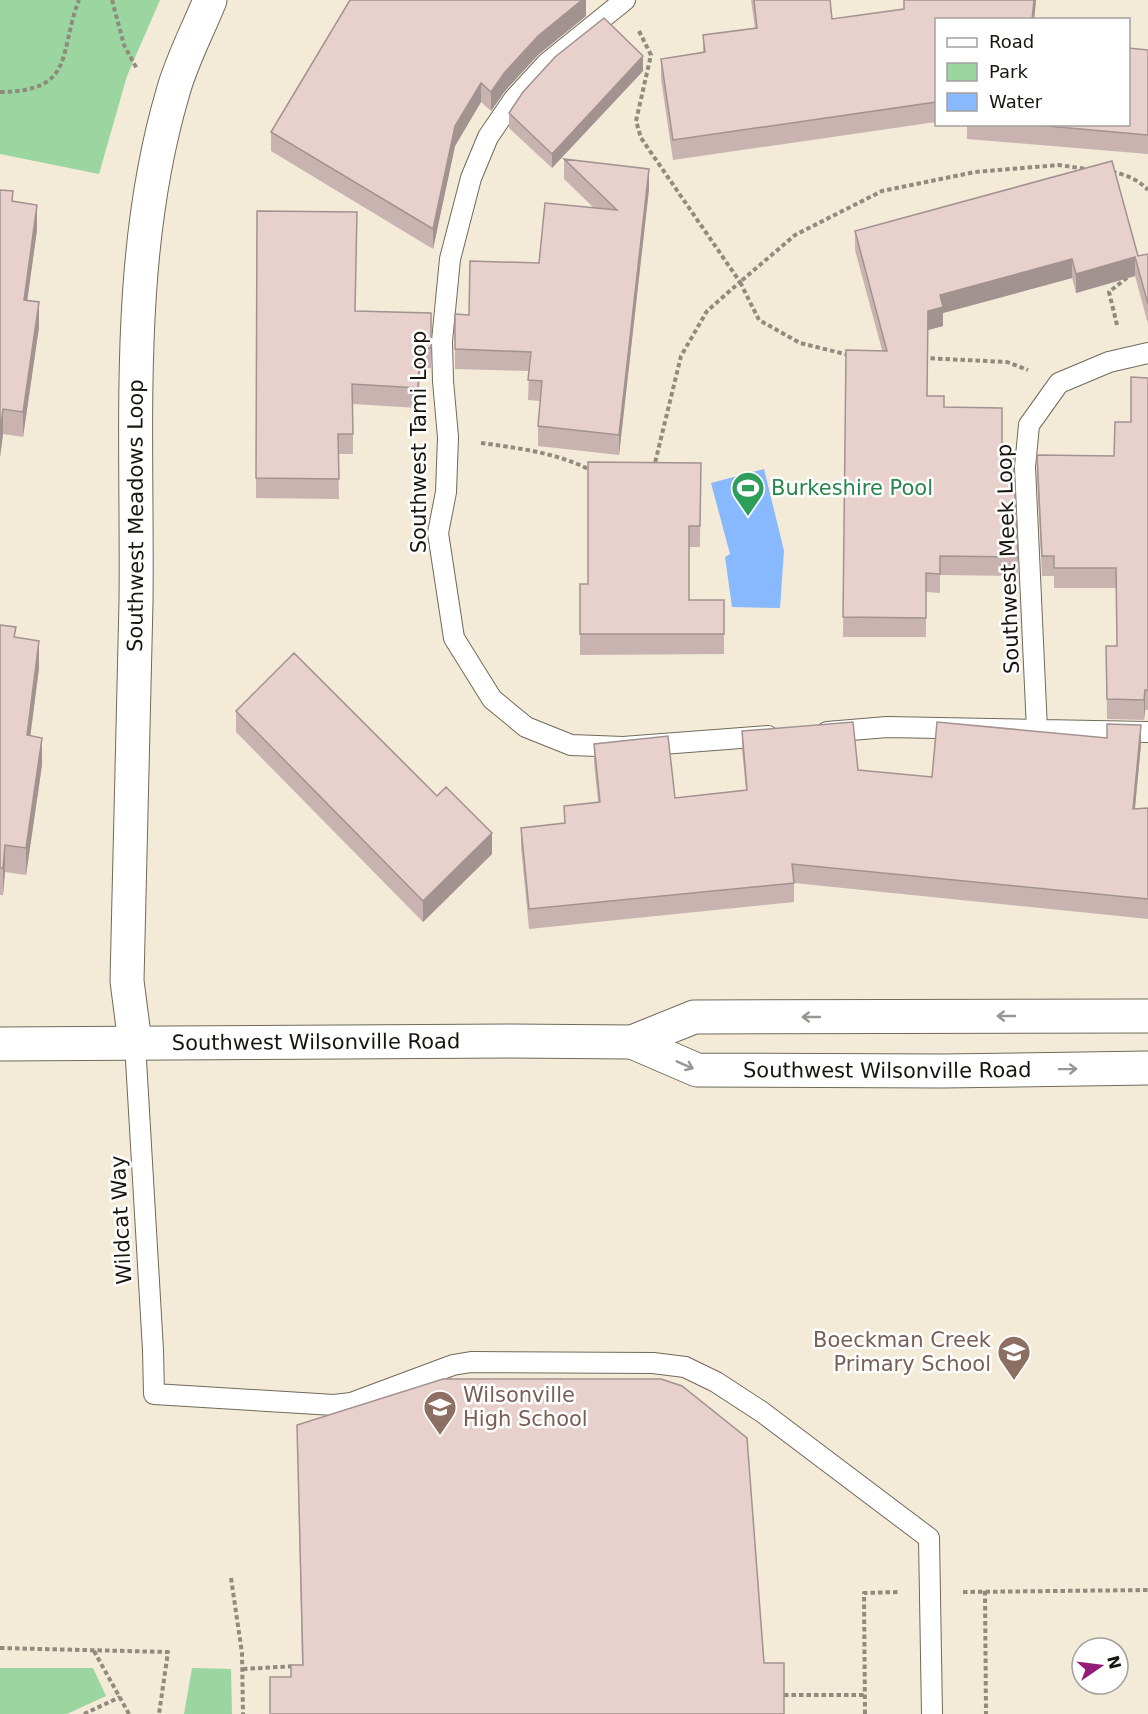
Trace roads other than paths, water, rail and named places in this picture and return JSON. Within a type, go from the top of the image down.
[{"type":"main road","name":"Southwest Meadows Loop","points":[[135,1043],[128,981],[136,602],[138,304],[149,191],[173,89],[210,0]]},
{"type":"main road","name":"Southwest Wilsonville Road","points":[[0,1044],[632,1042],[694,1017],[1148,1016]]},
{"type":"main road","name":"Southwest Wilsonville Road","points":[[632,1042],[697,1070],[943,1071],[1148,1068]]},
{"type":"lane","name":"Southwest Tami Loop","points":[[625,0],[547,63],[514,99],[488,137],[471,178],[450,259],[442,341],[448,437],[446,492],[438,533],[454,638],[492,699],[526,727],[571,745],[623,747],[784,735]]},
{"type":"lane","name":"Southwest Meek Loop","points":[[1037,730],[1025,467],[1029,425],[1059,383],[1109,362],[1148,353]]},
{"type":"lane","points":[[807,733],[887,727],[1148,732]]},
{"type":"lane","name":"Wildcat Way","points":[[135,1043],[154,1395],[334,1405],[351,1403],[453,1365],[471,1362],[653,1363],[685,1367],[716,1382],[762,1412],[929,1538],[932,1714]]},
{"type":"water","name":"Burkeshire Pool","points":[[764,469],[784,551],[780,608],[732,607],[725,557],[730,554],[711,483]]},
{"type":"place","name":"Burkeshire Pool","points":[[748,517]]},
{"type":"place","name":"Boeckman Creek Primary School","points":[[1014,1381]]},
{"type":"place","name":"Wilsonville High School","points":[[440,1436]]}]
